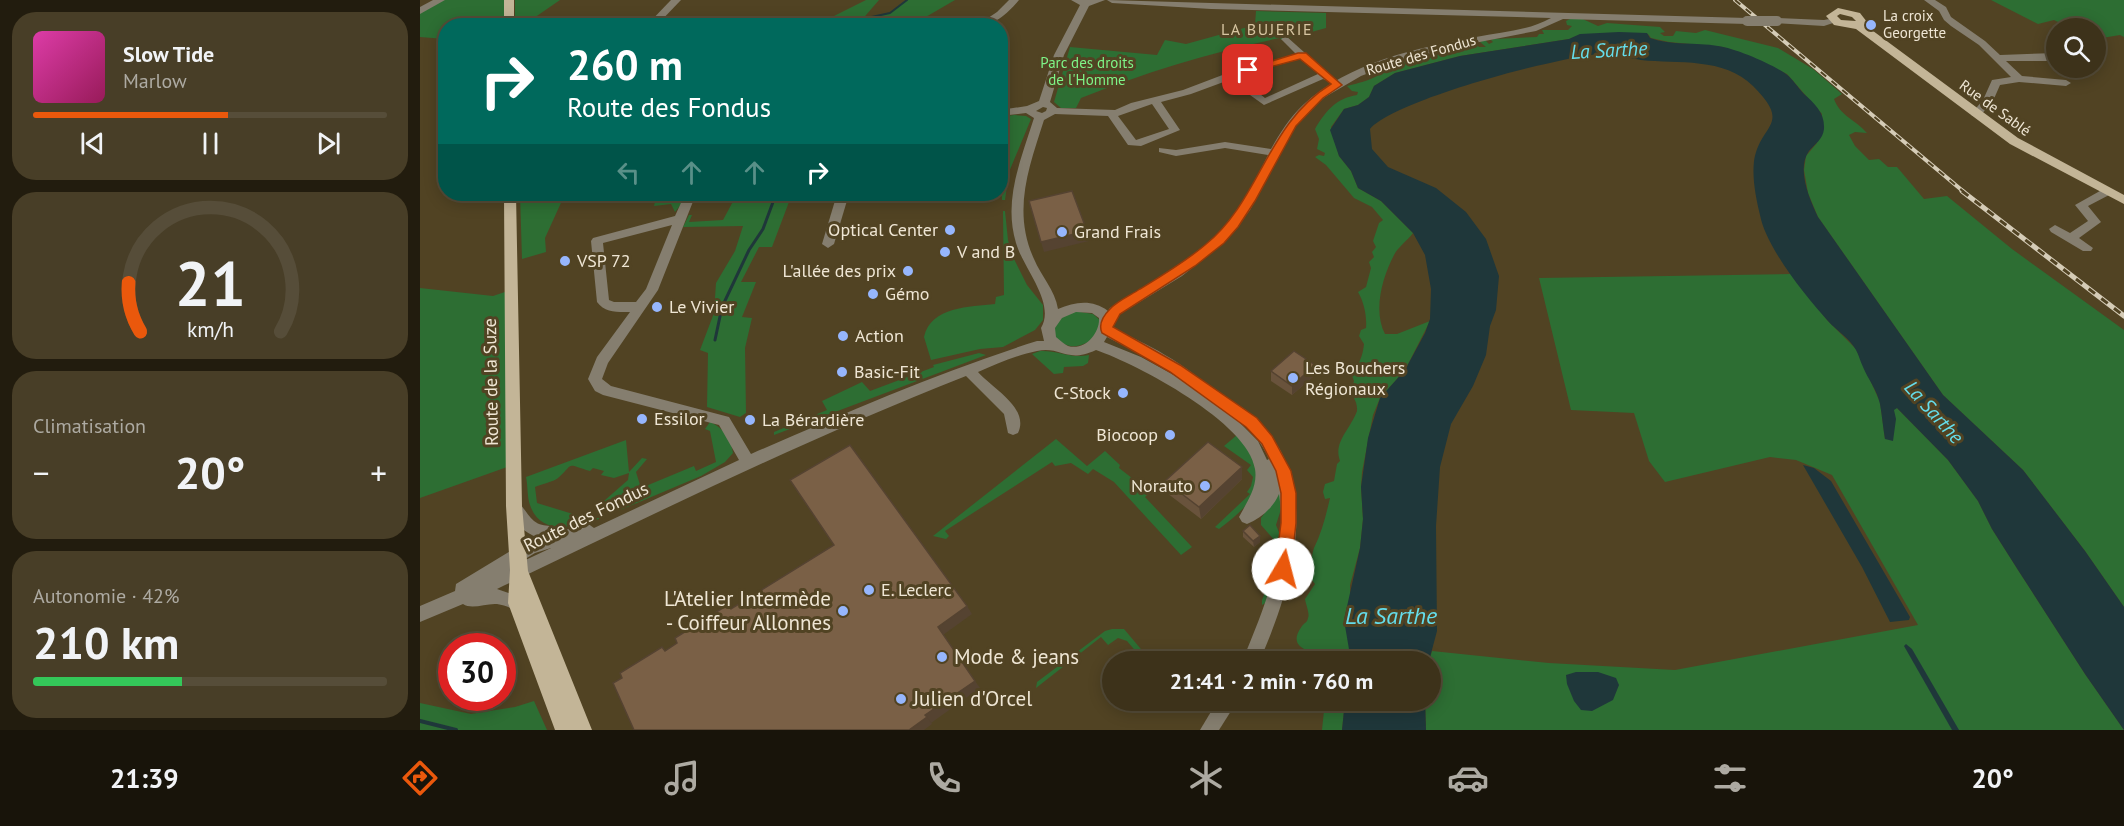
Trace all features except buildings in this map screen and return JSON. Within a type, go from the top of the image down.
[{"type":"main road","points":[[509,0],[509,18]]},
{"type":"main road","points":[[1826,0],[1836,16]]},
{"type":"main road","name":"Rue de Sablé","points":[[1836,16],[1846,26],[1858,25],[1976,114],[2028,150],[2124,200]]},
{"type":"main road","name":"Route de la Suze","points":[[510,201],[517,603],[565,730]]},
{"type":"main road","name":"Route de la Suze","points":[[518,562],[582,730]]},
{"type":"street","points":[[420,11],[440,0]]},
{"type":"street","points":[[658,18],[676,0]]},
{"type":"street","points":[[993,18],[1014,0]]},
{"type":"street","points":[[1048,107],[1059,55],[1080,2],[1100,0]]},
{"type":"street","points":[[1112,0],[1824,23],[1836,16]]},
{"type":"street","points":[[1929,0],[1943,9],[1947,18],[1983,44],[2019,79]]},
{"type":"street","name":"Route des Fondus","points":[[1107,326],[1115,311],[1202,255],[1234,224],[1291,124],[1319,96],[1354,74],[1392,61],[1455,43],[1533,29],[1563,15]]},
{"type":"street","points":[[1286,39],[1323,75],[1337,85]]},
{"type":"street","points":[[1008,113],[1035,113],[1048,107],[1111,113],[1302,55]]},
{"type":"street","points":[[1996,58],[2046,58]]},
{"type":"street","points":[[1230,76],[1264,102],[1323,75]]},
{"type":"street","points":[[1976,114],[1988,101],[1996,82],[2019,79],[2066,83]]},
{"type":"street","points":[[1111,113],[1132,143],[1137,144],[1175,130],[1155,101]]},
{"type":"street","points":[[1035,113],[1016,204],[1021,243],[1032,269],[1051,302],[1053,312],[1050,339],[1063,349],[1077,350],[1095,345],[1103,338],[1107,326]]},
{"type":"street","points":[[1163,150],[1176,153],[1226,145],[1274,153]]},
{"type":"street","points":[[2070,238],[2095,222],[2081,206],[2107,191]]},
{"type":"street","points":[[687,201],[652,290],[598,368],[596,381],[600,387],[608,391],[724,421],[748,462]]},
{"type":"street","points":[[828,244],[841,201]]},
{"type":"street","points":[[640,307],[612,306],[603,302],[597,241],[680,219]]},
{"type":"street","points":[[2055,229],[2087,248]]},
{"type":"street","points":[[1032,269],[1059,299],[1068,305],[1101,313],[1107,326],[1245,418],[1267,440],[1278,459],[1288,493],[1286,553],[1272,610],[1255,651]]},
{"type":"street","name":"Route des Fondus","points":[[1083,307],[1108,304],[1168,278]]},
{"type":"street","points":[[1050,324],[1061,312],[1083,307]]},
{"type":"street","name":"Route des Fondus","points":[[518,562],[952,375],[1021,344],[1050,324]]},
{"type":"street","name":"Route des Fondus","points":[[952,375],[1029,348],[1056,345]]},
{"type":"street","points":[[1095,345],[1123,353],[1155,370],[1211,408],[1247,439],[1260,456],[1263,474],[1260,496],[1246,517],[1260,510],[1269,501],[1276,479],[1268,453],[1243,421]]},
{"type":"street","points":[[968,369],[978,382],[1011,412],[1013,429]]},
{"type":"street","name":"Route des Fondus","points":[[518,562],[540,543],[588,530],[670,498]]},
{"type":"street","name":"Route des Fondus","points":[[514,506],[523,522],[539,532],[550,534],[588,530]]},
{"type":"street","points":[[426,611],[518,562]]},
{"type":"street","points":[[426,611],[487,596],[511,599],[517,603]]},
{"type":"street","points":[[1209,730],[1222,711]]},
{"type":"green space","points":[[442,0],[509,0],[509,18],[438,18],[438,38],[420,37],[420,12]]},
{"type":"green space","points":[[515,0],[560,0],[534,18],[515,18]]},
{"type":"green space","points":[[866,0],[879,0],[863,18],[830,18]]},
{"type":"green space","points":[[907,0],[955,0],[924,18],[867,18],[890,13]]},
{"type":"green space","points":[[1991,0],[2124,0],[2124,37],[2120,35],[2106,37],[2106,18],[2046,18],[2046,22],[2038,24]]},
{"type":"green space","name":"Parc des droits de l'Homme","points":[[1256,11],[1326,13],[1326,28],[1282,40],[1280,38],[1204,56],[1155,71],[1081,98],[1076,108],[1061,108],[1054,102],[1070,47],[1157,55],[1165,40],[1186,44],[1255,25]]},
{"type":"green space","points":[[1576,16],[1598,26],[1607,23],[1660,27],[1665,32],[1660,33],[1664,36],[1673,36],[1676,31],[1696,33],[1705,30],[1778,48],[1813,69],[1842,94],[1834,99],[1840,110],[1867,133],[1855,132],[1849,135],[1855,146],[1869,160],[1879,159],[1888,167],[1897,167],[1924,199],[1947,196],[2012,249],[2124,330],[2124,607],[2085,551],[2023,470],[1943,395],[1818,217],[1808,193],[1804,170],[1806,156],[1817,143],[1822,114],[1787,74],[1749,56],[1723,47],[1669,42],[1651,38],[1648,34],[1581,34],[1569,39],[1460,56],[1395,73],[1374,86],[1369,97],[1358,105],[1344,109],[1331,127],[1339,156],[1351,171],[1358,188],[1381,201],[1413,233],[1396,252],[1380,294],[1381,325],[1385,334],[1397,334],[1430,321],[1405,370],[1380,398],[1373,415],[1362,472],[1363,519],[1360,548],[1350,585],[1351,651],[1308,651],[1300,646],[1297,642],[1298,632],[1307,621],[1308,616],[1305,599],[1315,584],[1307,570],[1322,530],[1330,498],[1325,499],[1323,492],[1325,484],[1334,481],[1337,464],[1340,461],[1338,454],[1340,442],[1357,411],[1351,373],[1362,356],[1364,344],[1359,336],[1361,330],[1366,328],[1363,305],[1358,292],[1366,287],[1371,268],[1369,262],[1374,257],[1372,252],[1376,247],[1373,241],[1379,223],[1383,220],[1372,207],[1354,198],[1326,165],[1315,157],[1324,156],[1325,153],[1317,149],[1319,139],[1315,129],[1332,107],[1343,99],[1357,95],[1358,92],[1352,91],[1347,86],[1377,76],[1391,64],[1397,66],[1396,63],[1402,60],[1420,60],[1417,56],[1423,60],[1427,59],[1454,50],[1452,48],[1474,42],[1479,47],[1486,47],[1480,42],[1485,40],[1489,44],[1494,39],[1537,37],[1539,34],[1544,34],[1542,30],[1568,30],[1572,26],[1567,25],[1566,21]]},
{"type":"green space","points":[[1008,116],[1026,116],[1031,119],[1008,179],[1008,123]]},
{"type":"green space","points":[[520,201],[562,201],[545,238],[546,252],[522,259]]},
{"type":"green space","points":[[655,201],[682,201],[675,212],[671,204],[654,206]]},
{"type":"green space","points":[[733,201],[789,201],[772,247],[759,247],[741,282],[756,282],[742,317],[752,318],[745,348],[746,413],[740,417],[707,407],[708,353],[700,350],[714,313],[716,283],[735,251],[743,226],[683,227],[689,215],[692,215],[689,222],[723,220]]},
{"type":"green space","points":[[1003,211],[1005,211],[1012,255],[1027,285],[1043,305],[1043,320],[1035,330],[1003,347],[980,349],[931,360],[924,337],[928,327],[935,319],[953,310],[995,304],[996,297],[1004,295]]},
{"type":"green space","points":[[1791,274],[1827,320],[1856,349],[1880,402],[1885,439],[1894,409],[1897,408],[1948,460],[1978,501],[1992,529],[2018,570],[2124,730],[1426,730],[1425,711],[1441,711],[1441,652],[1549,663],[1675,670],[1918,625],[1832,475],[1796,460],[1770,457],[1665,482],[1649,461],[1634,413],[1571,410],[1539,278]]},
{"type":"green space","points":[[420,288],[493,296],[511,290],[513,465],[420,498]]},
{"type":"green space","points":[[1074,311],[1093,314],[1101,321],[1099,336],[1087,343],[1071,346],[1054,336],[1059,320]]},
{"type":"green space","points":[[1040,351],[1076,356],[1089,355],[1088,363],[1083,366],[1064,367],[1063,373],[1054,374],[1032,354]]},
{"type":"green space","points":[[979,353],[986,355],[774,435],[774,432],[827,410],[822,401],[862,382],[870,391],[934,367],[933,365]]},
{"type":"green space","points":[[710,422],[726,434],[733,453],[725,462],[701,476],[618,511],[604,501],[628,480],[629,473],[614,478],[601,475],[604,471],[593,468],[590,471],[571,466],[556,479],[535,487],[537,503],[586,518],[602,518],[572,526],[551,526],[535,515],[530,505],[526,477],[626,440],[629,472],[642,458],[647,459],[636,472],[641,488],[694,466],[696,471],[716,462],[710,431],[705,429]]},
{"type":"green space","points":[[1237,435],[1250,449],[1257,462],[1259,475],[1257,486],[1252,498],[1219,529],[1215,527],[1250,494],[1247,492],[1253,477],[1247,470],[1251,465],[1224,446]]},
{"type":"green space","points":[[1056,439],[1087,466],[1105,451],[1120,465],[1119,468],[1150,492],[1145,497],[1192,547],[1181,555],[1114,482],[1093,469],[1088,474],[1071,463],[1055,466],[1052,462],[945,531],[949,536],[946,539],[933,536]]},
{"type":"green space","points":[[1280,492],[1282,506],[1276,525],[1282,540],[1267,602],[1262,605],[1277,543],[1261,525],[1261,518]]},
{"type":"green space","points":[[1124,629],[1143,651],[1136,651],[1127,641],[1118,638],[1108,645],[1101,637],[1036,688],[1037,682],[1105,631]]},
{"type":"green space","points":[[534,701],[547,730],[420,730],[420,703],[438,707],[438,711],[471,714],[516,711],[516,707]]},
{"type":"green space","points":[[1324,711],[1344,711],[1342,730],[1322,730]]},
{"type":"water","name":"La Sarthe","points":[[1647,33],[1650,38],[1658,40],[1725,47],[1786,74],[1812,101],[1823,118],[1824,129],[1822,136],[1805,158],[1804,175],[1811,202],[1818,217],[1943,395],[2023,470],[2085,551],[2124,607],[2124,730],[2018,570],[1992,529],[1978,501],[1948,460],[1897,408],[1894,410],[1896,419],[1893,441],[1885,439],[1879,399],[1856,350],[1809,298],[1788,271],[1770,242],[1757,202],[1754,182],[1754,161],[1757,149],[1771,124],[1772,117],[1771,109],[1765,99],[1741,77],[1715,66],[1641,60],[1612,54],[1580,57],[1480,81],[1411,105],[1386,117],[1370,129],[1372,149],[1388,167],[1436,188],[1466,212],[1486,239],[1499,276],[1496,310],[1490,326],[1486,355],[1473,386],[1451,424],[1440,467],[1436,526],[1437,631],[1432,651],[1349,651],[1344,620],[1360,548],[1363,519],[1361,487],[1368,438],[1380,398],[1405,370],[1425,333],[1430,319],[1431,289],[1425,255],[1413,233],[1381,201],[1358,188],[1351,171],[1339,156],[1330,130],[1344,109],[1358,105],[1369,97],[1374,86],[1395,73],[1460,56],[1569,39],[1580,34]]},
{"type":"water","points":[[1803,465],[1814,468],[1831,481],[1910,617],[1909,620],[1890,622],[1862,567]]},
{"type":"water","points":[[1906,644],[1912,649],[1959,730],[1952,730],[1904,646]]},
{"type":"water","points":[[1576,672],[1598,672],[1616,678],[1619,685],[1613,700],[1592,711],[1581,710],[1574,701],[1567,684],[1566,675]]},
{"type":"water","points":[[1344,711],[1425,711],[1426,730],[1342,730]]},
{"type":"waterway","points":[[867,18],[890,13],[907,0]]},
{"type":"waterway","points":[[715,340],[722,307],[749,250],[763,229],[773,201]]},
{"type":"waterway","points":[[420,721],[456,730]]},
{"type":"railway","points":[[1735,0],[1964,192]]},
{"type":"railway","points":[[1962,191],[2124,316]]},
{"type":"place","name":"La croix Georgette","points":[[1871,25]]},
{"type":"place","name":"Optical Center","points":[[950,230]]},
{"type":"place","name":"Grand Frais","points":[[1062,232]]},
{"type":"place","name":"V and B","points":[[945,252]]},
{"type":"place","name":"VSP 72","points":[[565,261]]},
{"type":"place","name":"L'allée des prix","points":[[908,271]]},
{"type":"place","name":"Gémo","points":[[873,294]]},
{"type":"place","name":"Le Vivier","points":[[657,307]]},
{"type":"place","name":"Action","points":[[843,336]]},
{"type":"place","name":"Basic-Fit","points":[[842,372]]},
{"type":"place","name":"Les Bouchers Régionaux","points":[[1293,378]]},
{"type":"place","name":"C-Stock","points":[[1123,393]]},
{"type":"place","name":"Essilor","points":[[642,419]]},
{"type":"place","name":"La Bérardière","points":[[750,420]]},
{"type":"place","name":"Biocoop","points":[[1170,435]]},
{"type":"place","name":"Norauto","points":[[1205,486]]},
{"type":"place","name":"E. Leclerc","points":[[869,590]]},
{"type":"place","name":"L'Atelier Intermède - Coiffeur Allonnes","points":[[843,611]]},
{"type":"place","name":"Mode & jeans","points":[[942,657]]},
{"type":"place","name":"Julien d'Orcel","points":[[901,699]]},
{"type":"district","name":"LA BUJERIE","points":[[1267,29]]},
{"type":"route","points":[[1248,70],[1302,55],[1337,85],[1319,96],[1291,124],[1249,201],[1220,240],[1191,263],[1115,311],[1107,322],[1107,330],[1155,356],[1238,412],[1267,440],[1283,471],[1288,493],[1289,523],[1283,569]]}]
